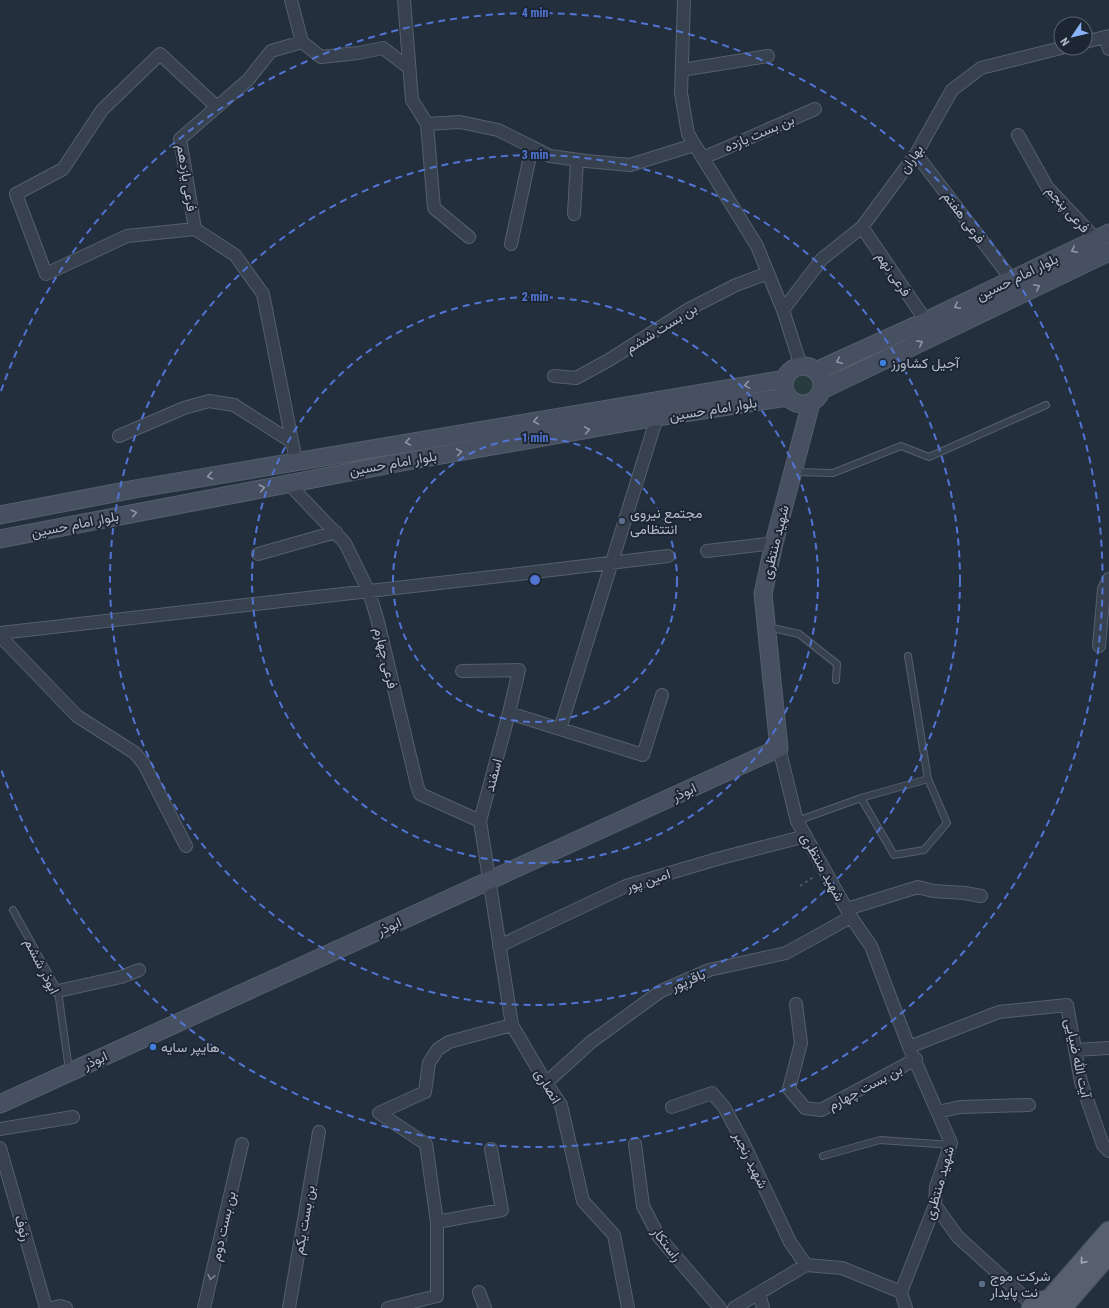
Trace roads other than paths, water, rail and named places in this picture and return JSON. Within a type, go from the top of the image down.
[{"type":"main road","points":[[1046,1306],[1109,1231]]},
{"type":"main road","points":[[1046,1306],[1109,1254]]},
{"type":"street","points":[[291,0],[302,42],[321,57],[358,53],[383,48],[409,68]]},
{"type":"street","points":[[404,0],[412,100],[427,124],[434,208],[469,237]]},
{"type":"street","points":[[684,0],[682,93],[688,134],[757,246],[809,368],[822,380],[816,396],[805,404],[798,403],[788,397],[785,391],[785,379],[791,370],[809,368]]},
{"type":"street","points":[[1093,40],[1107,36],[1109,49]]},
{"type":"street","name":"فرعی یازدهم","points":[[296,461],[263,294],[235,255],[195,229],[180,139],[248,80],[271,51],[302,42]]},
{"type":"street","name":"بهاران","points":[[783,310],[822,259],[862,227],[916,154],[952,90],[981,68],[1053,50]]},
{"type":"street","points":[[195,229],[127,236],[46,274],[16,194],[63,169],[102,110],[160,54],[217,107]]},
{"type":"street","points":[[682,70],[768,56]]},
{"type":"street","name":"بن بست یازده","points":[[703,158],[815,109]]},
{"type":"street","points":[[427,124],[460,122],[498,130],[550,156],[630,165],[694,144]]},
{"type":"street","name":"فرعی پنجم","points":[[1018,135],[1047,187],[1103,236]]},
{"type":"street","points":[[511,244],[532,147]]},
{"type":"street","name":"فرعی هفتم","points":[[916,154],[1012,280]]},
{"type":"street","points":[[574,214],[577,160]]},
{"type":"street","name":"فرعی نهم","points":[[862,227],[926,321]]},
{"type":"street","name":"بلوار امام حسین","points":[[809,368],[926,321],[1103,236]]},
{"type":"street","name":"بلوار امام حسین","points":[[816,396],[1109,252]]},
{"type":"street","name":"بن بست ششم","points":[[554,376],[576,378],[609,360],[689,309],[736,285],[768,273]]},
{"type":"street","name":"بلوار امام حسین","points":[[0,515],[134,489],[785,379]]},
{"type":"street","name":"شهید منتظری","points":[[816,396],[793,472],[774,543],[763,594],[766,626],[779,748],[797,821],[849,913],[871,946],[909,1047],[952,1143],[936,1188],[935,1205],[901,1292]]},
{"type":"street","name":"بلوار امام حسین","points":[[0,539],[402,462],[657,417],[788,397]]},
{"type":"street","points":[[119,436],[184,408],[209,401],[234,405],[292,442]]},
{"type":"street","points":[[560,729],[657,417]]},
{"type":"street","name":"فرعی چهارم","points":[[288,483],[345,543],[369,592],[377,618],[420,794],[480,821]]},
{"type":"street","points":[[258,554],[336,532]]},
{"type":"street","points":[[707,551],[774,543]]},
{"type":"street","points":[[0,634],[668,556]]},
{"type":"street","points":[[1099,646],[1104,589],[1109,580]]},
{"type":"street","points":[[0,634],[77,716],[135,753],[144,764],[186,846]]},
{"type":"street","name":"اسفند","points":[[462,670],[519,670],[480,821],[489,881]]},
{"type":"street","points":[[509,713],[643,755],[662,695]]},
{"type":"street","name":"ابوذر","points":[[0,1104],[779,748]]},
{"type":"street","name":"امین پور","points":[[499,946],[626,886],[717,859],[806,836]]},
{"type":"street","name":"انصاری","points":[[489,881],[512,1025],[546,1083],[561,1105],[583,1201],[614,1235],[628,1308]]},
{"type":"street","name":"باقرپور","points":[[546,1083],[591,1042],[661,992],[709,970],[786,953],[849,913],[918,887],[933,891],[965,893],[981,896]]},
{"type":"street","points":[[58,991],[121,977],[139,970]]},
{"type":"street","name":"بن بست چهارم","points":[[796,1004],[802,1043],[789,1089],[805,1108],[821,1110],[916,1060]]},
{"type":"street","name":"آیت الله ضیایی","points":[[909,1047],[999,1012],[1067,1005],[1081,1082],[1103,1145],[1109,1151]]},
{"type":"street","points":[[388,1308],[438,1296],[438,1222],[426,1144],[379,1113],[425,1092],[429,1063],[438,1049],[449,1042],[512,1025]]},
{"type":"street","points":[[1075,1050],[1109,1048]]},
{"type":"street","name":"شهید رنجبر","points":[[672,1107],[712,1093],[724,1107],[743,1142],[790,1242],[806,1265]]},
{"type":"street","points":[[938,1112],[960,1107],[1029,1105]]},
{"type":"street","points":[[0,1129],[73,1117]]},
{"type":"street","name":"بن بست یکم","points":[[288,1308],[319,1132]]},
{"type":"street","name":"بن بست دوم","points":[[204,1308],[242,1144]]},
{"type":"street","name":"راستکار","points":[[635,1144],[643,1206],[659,1237],[720,1308]]},
{"type":"street","name":"رئوف","points":[[0,1148],[46,1308]]},
{"type":"street","points":[[438,1222],[502,1210],[491,1149]]},
{"type":"street","points":[[935,1205],[958,1237],[1046,1306]]},
{"type":"street","points":[[734,1308],[806,1265],[842,1268],[901,1292],[906,1308]]},
{"type":"street","points":[[479,1292],[485,1308]]},
{"type":"street","points":[[759,1293],[763,1308]]},
{"type":"street","points":[[52,1308],[60,1306],[66,1308]]},
{"type":"lane","points":[[793,472],[833,473],[901,446],[929,457],[1046,405]]},
{"type":"lane","points":[[766,626],[799,634],[837,664],[836,680]]},
{"type":"lane","points":[[861,798],[894,855],[924,850],[947,823],[928,779],[908,656]]},
{"type":"lane","points":[[797,821],[861,798],[928,779]]},
{"type":"lane","name":"ابوذر ششم","points":[[12,910],[58,991],[69,1072]]},
{"type":"lane","points":[[823,1156],[880,1140],[951,1145]]},
{"type":"place","name":"آجیل کشاورز","points":[[883,363]]},
{"type":"place","name":"مجتمع نیروی انتتظامی","points":[[622,521]]},
{"type":"place","name":"هایپر‌ سایه","points":[[153,1047]]},
{"type":"place","name":"شرکت موج نت پایدار","points":[[982,1284]]}]
